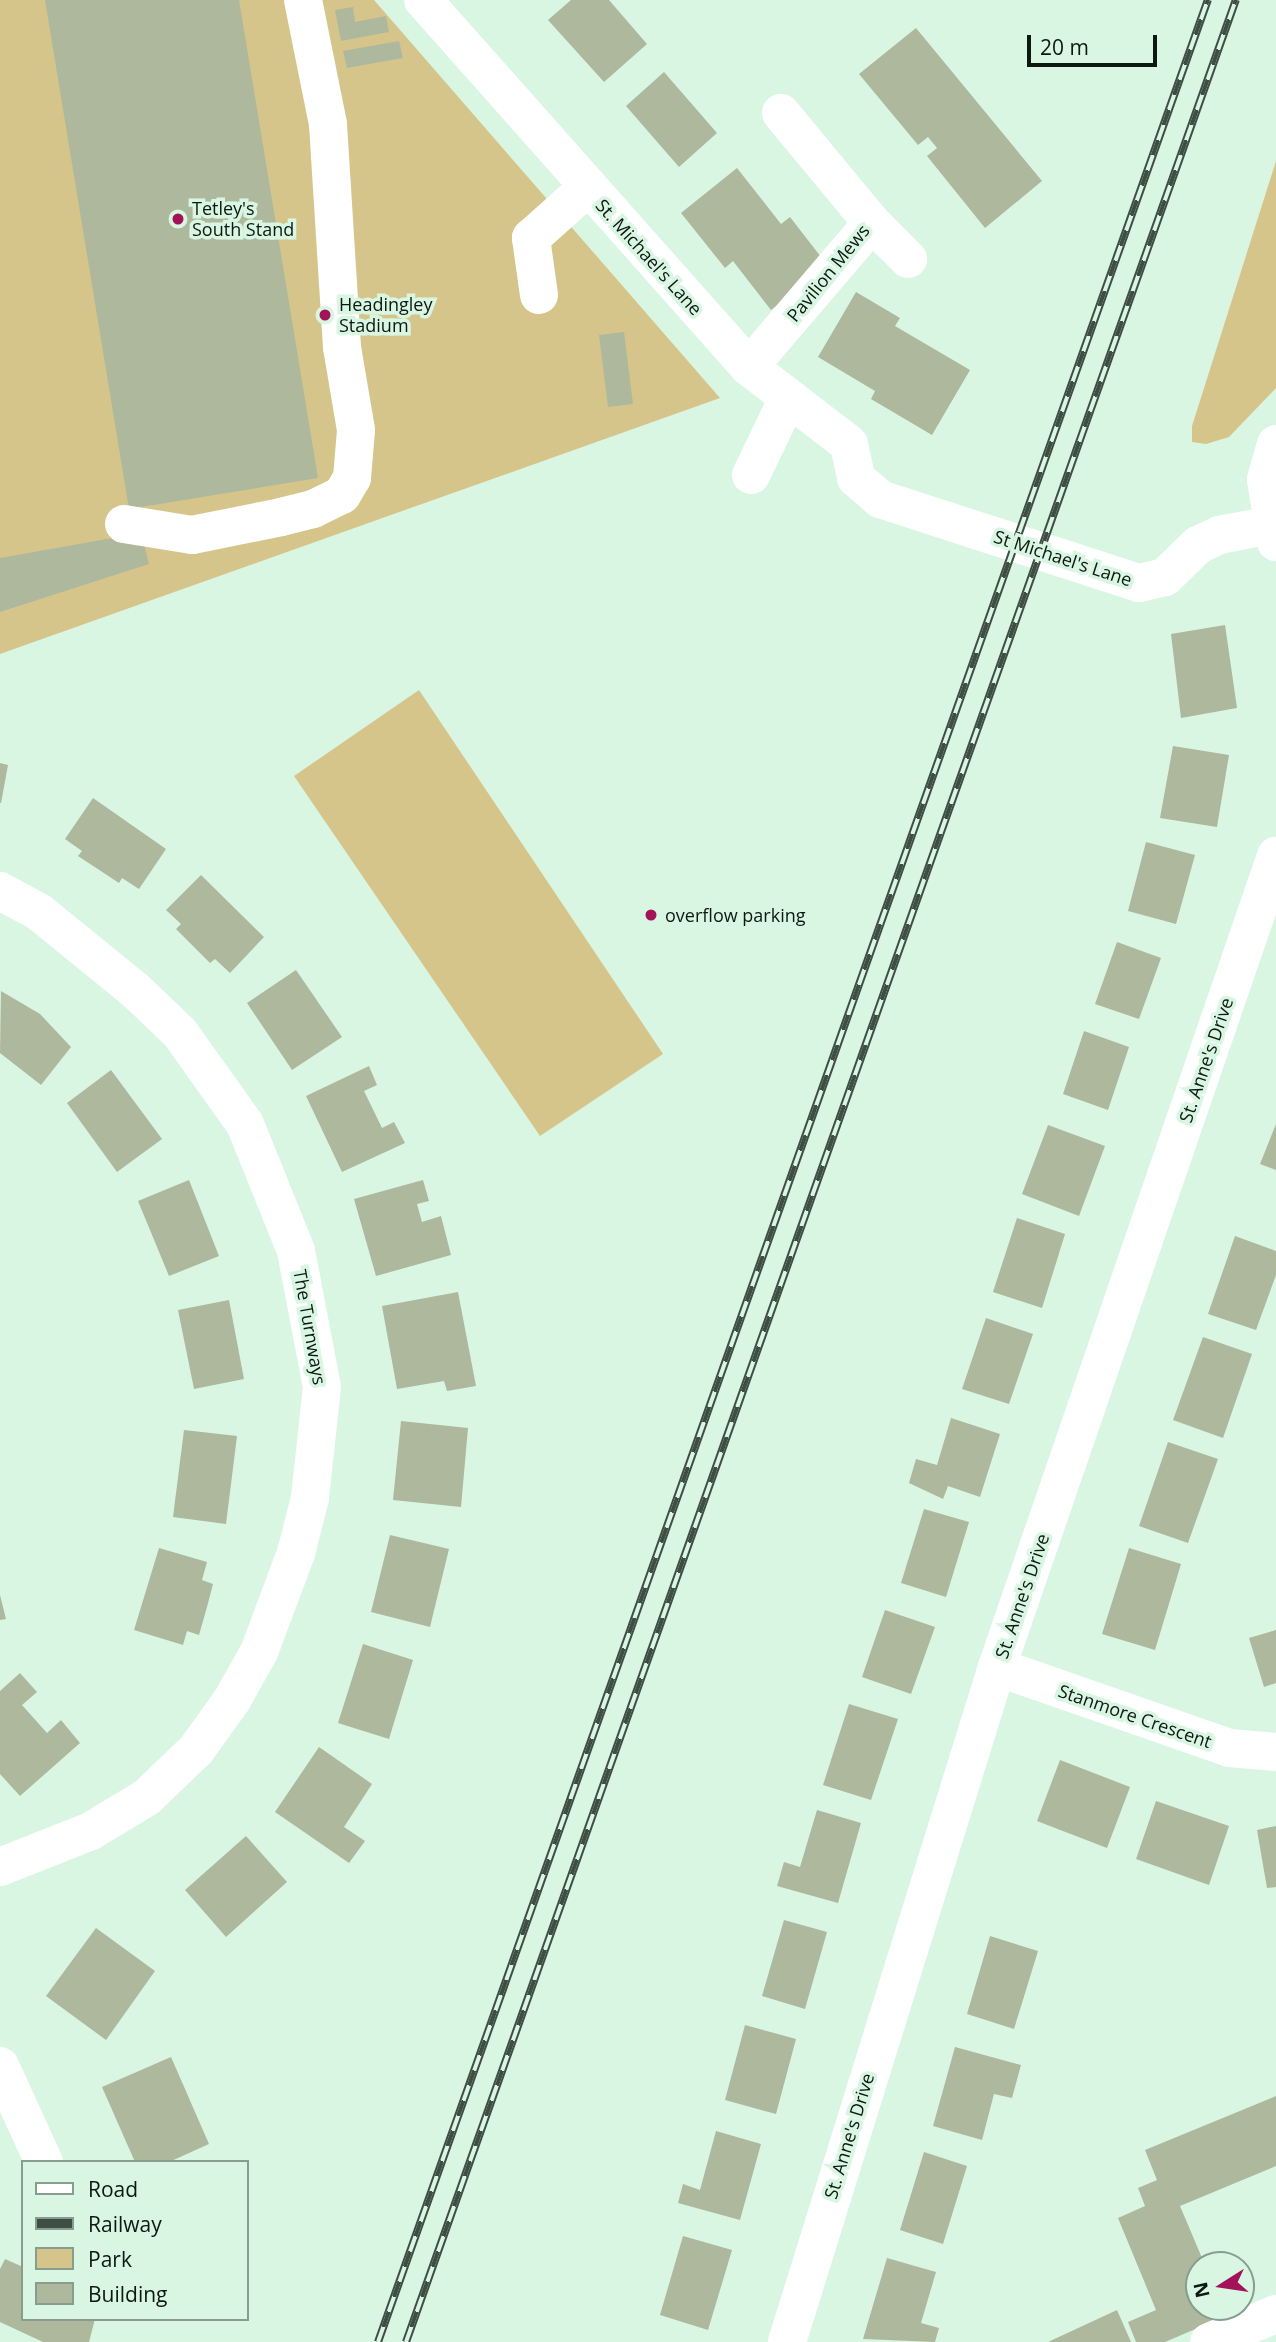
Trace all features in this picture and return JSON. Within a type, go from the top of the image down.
[{"type":"street","points":[[124,524],[192,535],[313,509],[342,495],[352,478],[355,430],[342,347],[328,124],[303,0]]},
{"type":"street","name":"St. Michael's Lane","points":[[424,0],[587,188],[749,367],[849,444],[856,478],[880,499]]},
{"type":"street","name":"Pavilion Mews","points":[[749,367],[872,223],[781,113]]},
{"type":"street","points":[[539,295],[531,238],[587,188]]},
{"type":"street","points":[[872,223],[908,259]]},
{"type":"street","points":[[751,475],[788,398]]},
{"type":"street","points":[[1275,530],[1266,480],[1276,444]]},
{"type":"street","name":"St Michael's Lane","points":[[880,499],[1139,583],[1165,577],[1198,545],[1219,535],[1275,530]]},
{"type":"street","name":"St. Anne's Drive","points":[[787,2342],[997,1667],[1276,856]]},
{"type":"street","name":"The Turnways","points":[[0,891],[39,912],[135,990],[180,1033],[245,1124],[296,1251],[322,1387],[310,1498],[296,1553],[259,1653],[232,1700],[195,1749],[147,1797],[91,1831],[0,1867]]},
{"type":"street","name":"Stanmore Crescent","points":[[997,1667],[1230,1748],[1276,1752]]},
{"type":"street","points":[[0,2066],[43,2160]]},
{"type":"street","points":[[1209,2342],[1276,2314]]},
{"type":"green space","name":"Headingley Stadium","points":[[0,0],[374,0],[720,398],[0,654]]},
{"type":"green space","points":[[1276,161],[1276,388],[1229,437],[1206,444],[1192,442],[1192,426]]},
{"type":"green space","points":[[419,690],[663,1054],[540,1136],[294,776]]},
{"type":"building","name":"Tetley's South Stand","points":[[45,0],[239,0],[318,478],[129,509]]},
{"type":"building","points":[[571,0],[609,0],[647,44],[604,82],[548,20]]},
{"type":"building","points":[[353,7],[355,22],[386,16],[389,32],[341,41],[335,10]]},
{"type":"building","points":[[916,28],[1042,181],[985,228],[927,156],[937,148],[928,137],[918,145],[859,74]]},
{"type":"building","points":[[399,41],[403,58],[347,68],[343,51]]},
{"type":"building","points":[[664,72],[717,133],[679,167],[626,106]]},
{"type":"building","points":[[737,168],[781,224],[790,217],[828,266],[771,310],[733,261],[725,268],[681,213]]},
{"type":"building","points":[[856,292],[900,318],[895,326],[970,370],[932,435],[871,399],[875,391],[818,357]]},
{"type":"building","points":[[624,332],[633,404],[608,407],[599,335]]},
{"type":"building","points":[[141,533],[149,564],[0,612],[0,558]]},
{"type":"building","points":[[1225,625],[1237,708],[1181,718],[1171,634]]},
{"type":"building","points":[[1173,746],[1229,755],[1217,827],[1160,818]]},
{"type":"building","points":[[0,763],[8,765],[1,803],[0,803]]},
{"type":"building","points":[[93,798],[166,849],[139,889],[122,878],[119,883],[78,856],[82,851],[65,839]]},
{"type":"building","points":[[1146,842],[1195,855],[1176,924],[1128,911]]},
{"type":"building","points":[[201,875],[264,937],[230,973],[215,959],[210,963],[176,929],[181,924],[166,910]]},
{"type":"building","points":[[1117,942],[1161,958],[1139,1019],[1095,1004]]},
{"type":"building","points":[[296,970],[342,1037],[292,1070],[247,1003]]},
{"type":"building","points":[[1,991],[40,1014],[71,1047],[41,1085],[0,1053]]},
{"type":"building","points":[[1084,1031],[1129,1047],[1108,1110],[1063,1094]]},
{"type":"building","points":[[369,1066],[377,1085],[364,1091],[382,1128],[394,1122],[405,1143],[342,1172],[306,1096]]},
{"type":"building","points":[[111,1070],[162,1139],[117,1172],[67,1103]]},
{"type":"building","points":[[1276,1124],[1276,1170],[1260,1164]]},
{"type":"building","points":[[1048,1125],[1105,1146],[1079,1216],[1022,1194]]},
{"type":"building","points":[[189,1180],[219,1256],[169,1276],[138,1201]]},
{"type":"building","points":[[423,1180],[429,1201],[417,1204],[422,1222],[441,1216],[451,1255],[376,1276],[354,1199]]},
{"type":"building","points":[[1017,1218],[1065,1234],[1042,1308],[993,1292]]},
{"type":"building","points":[[1235,1236],[1276,1251],[1276,1275],[1256,1330],[1208,1314]]},
{"type":"building","points":[[458,1292],[476,1386],[447,1391],[444,1381],[397,1389],[382,1306]]},
{"type":"building","points":[[229,1300],[244,1379],[194,1389],[178,1310]]},
{"type":"building","points":[[986,1318],[1033,1334],[1009,1404],[962,1389]]},
{"type":"building","points":[[1203,1337],[1252,1354],[1223,1438],[1173,1420]]},
{"type":"building","points":[[951,1418],[1000,1434],[980,1497],[948,1486],[943,1499],[909,1483],[916,1459],[937,1465]]},
{"type":"building","points":[[401,1421],[468,1428],[461,1507],[393,1500]]},
{"type":"building","points":[[184,1430],[237,1436],[226,1524],[173,1517]]},
{"type":"building","points":[[1168,1442],[1218,1459],[1188,1543],[1139,1526]]},
{"type":"building","points":[[924,1509],[969,1522],[946,1597],[901,1583]]},
{"type":"building","points":[[390,1535],[449,1549],[430,1627],[371,1612]]},
{"type":"building","points":[[159,1548],[207,1562],[202,1580],[213,1584],[199,1635],[187,1631],[183,1645],[134,1630]]},
{"type":"building","points":[[1129,1548],[1181,1564],[1155,1650],[1102,1634]]},
{"type":"building","points":[[0,1595],[6,1619],[0,1620]]},
{"type":"building","points":[[885,1610],[935,1627],[911,1694],[862,1677]]},
{"type":"building","points":[[1276,1630],[1276,1683],[1264,1687],[1249,1638]]},
{"type":"building","points":[[363,1644],[413,1660],[389,1739],[338,1723]]},
{"type":"building","points":[[20,1673],[37,1692],[22,1705],[47,1733],[61,1720],[80,1743],[20,1796],[0,1774],[0,1691]]},
{"type":"building","points":[[849,1704],[898,1719],[871,1800],[823,1785]]},
{"type":"building","points":[[319,1747],[372,1784],[344,1827],[365,1841],[349,1863],[275,1812]]},
{"type":"building","points":[[1060,1760],[1130,1787],[1107,1848],[1037,1821]]},
{"type":"building","points":[[1156,1801],[1229,1826],[1209,1885],[1136,1859]]},
{"type":"building","points":[[817,1810],[861,1823],[838,1903],[777,1886],[784,1862],[800,1867]]},
{"type":"building","points":[[1276,1826],[1276,1887],[1267,1888],[1257,1830]]},
{"type":"building","points":[[246,1836],[287,1882],[226,1937],[185,1890]]},
{"type":"building","points":[[784,1920],[827,1932],[805,2009],[762,1996]]},
{"type":"building","points":[[96,1928],[155,1971],[106,2040],[46,1996]]},
{"type":"building","points":[[990,1936],[1038,1951],[1014,2029],[967,2014]]},
{"type":"building","points":[[745,2025],[796,2039],[776,2114],[725,2100]]},
{"type":"building","points":[[955,2047],[1021,2065],[1012,2098],[994,2094],[982,2140],[933,2126]]},
{"type":"building","points":[[171,2057],[209,2144],[173,2160],[134,2160],[102,2087]]},
{"type":"building","points":[[1276,2096],[1276,2166],[1180,2206],[1199,2251],[1185,2251],[1185,2321],[1214,2321],[1165,2342],[1136,2342],[1128,2322],[1156,2310],[1118,2218],[1145,2206],[1138,2188],[1157,2180],[1145,2150]]},
{"type":"building","points":[[716,2131],[761,2144],[740,2220],[678,2203],[683,2184],[700,2190]]},
{"type":"building","points":[[924,2152],[967,2166],[943,2244],[900,2230]]},
{"type":"building","points":[[683,2236],[732,2250],[708,2330],[660,2315]]},
{"type":"building","points":[[887,2258],[936,2272],[921,2323],[939,2328],[935,2342],[863,2339]]},
{"type":"building","points":[[5,2259],[21,2266],[21,2321],[94,2321],[89,2342],[43,2342],[0,2322],[0,2269]]},
{"type":"building","points":[[1117,2310],[1131,2342],[1048,2342]]},
{"type":"railway","points":[[378,2342],[1208,0]]},
{"type":"railway","points":[[406,2342],[1236,0]]},
{"type":"place","name":"Tetley's South Stand","points":[[178,219]]},
{"type":"place","name":"Headingley Stadium","points":[[325,315]]},
{"type":"place","name":"overflow parking","points":[[651,915]]}]
